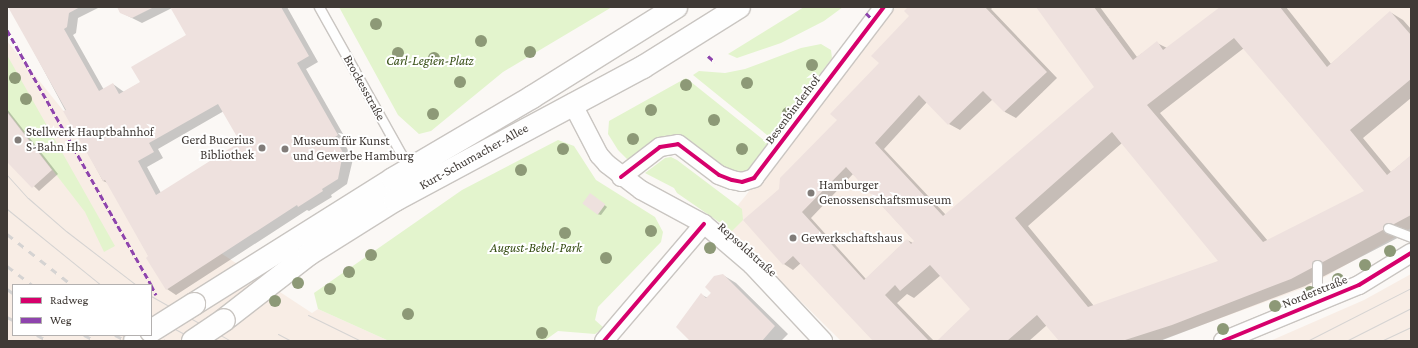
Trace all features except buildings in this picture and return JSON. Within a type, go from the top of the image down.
[{"type":"main road","name":"Kurt-Schumacher-Allee","points":[[193,341],[224,320],[309,254],[532,97],[676,7]]},
{"type":"main road","name":"Kurt-Schumacher-Allee","points":[[152,330],[194,304],[415,178],[572,103],[643,67],[737,8]]},
{"type":"street","name":"Besenbinderhof","points":[[621,177],[660,147],[672,144],[691,152],[719,175],[742,182],[754,178],[884,7]]},
{"type":"street","name":"Repsoldstraße","points":[[572,103],[599,154],[621,177],[704,224],[752,265],[823,341]]},
{"type":"street","points":[[604,341],[704,224]]},
{"type":"street","name":"Norderstraße","points":[[1223,341],[1359,285],[1411,254]]},
{"type":"lane","name":"Brockesstraße","points":[[319,7],[415,178]]},
{"type":"lane","points":[[1388,228],[1411,237]]},
{"type":"lane","points":[[1317,265],[1317,302]]},
{"type":"shaded area","points":[[896,7],[1411,7],[1411,228],[1309,286],[1158,341],[841,341],[723,224]]},
{"type":"shaded area","points":[[7,41],[79,130],[178,225],[312,313],[318,309],[389,341],[7,341]]},
{"type":"shaded area","points":[[1411,274],[1411,341],[1270,341],[1364,300]]},
{"type":"green space","name":"Carl-Legien-Platz","points":[[339,7],[612,7],[503,72],[431,131],[419,134],[398,115]]},
{"type":"green space","points":[[804,7],[843,7],[824,21],[781,43],[737,58],[728,54]]},
{"type":"green space","points":[[821,44],[831,50],[832,58],[772,139],[693,75],[699,71],[725,73],[745,69],[801,48]]},
{"type":"green space","points":[[7,55],[115,246],[104,252],[85,212],[7,111]]},
{"type":"green space","points":[[686,78],[770,145],[754,167],[745,174],[732,173],[680,135],[663,136],[629,161],[618,150],[608,134],[609,121]]},
{"type":"green space","name":"August-Bebel-Park","points":[[558,140],[574,146],[596,180],[655,217],[663,232],[661,242],[598,307],[595,320],[604,328],[595,334],[558,331],[544,341],[389,341],[318,309],[314,293],[462,190]]},
{"type":"green space","points":[[671,157],[742,209],[743,220],[732,231],[677,193],[674,188],[645,173],[665,158]]},
{"type":"tram line","points":[[7,175],[28,198],[66,231],[135,284]]},
{"type":"tram line","points":[[7,209],[100,284]]},
{"type":"tram line","points":[[1307,341],[1411,288]]},
{"type":"tram line","points":[[152,297],[231,341]]},
{"type":"tram line","points":[[1346,341],[1411,308]]},
{"type":"tram line","points":[[308,315],[361,341]]},
{"type":"tram line","points":[[152,317],[197,341]]},
{"type":"tram line","points":[[1381,341],[1411,327]]},
{"type":"tram line","points":[[278,334],[291,341]]},
{"type":"railway","points":[[7,234],[71,284]]},
{"type":"railway","points":[[7,266],[31,284]]},
{"type":"railway","points":[[7,289],[12,292]]},
{"type":"railway","points":[[7,317],[12,320]]},
{"type":"railway","points":[[152,334],[165,341]]},
{"type":"railway","points":[[39,336],[48,341]]},
{"type":"railway","points":[[86,336],[96,341]]},
{"type":"railway","points":[[117,336],[127,341]]},
{"type":"marked path","points":[[866,13],[873,20]]},
{"type":"marked path","points":[[7,30],[150,284]]},
{"type":"marked path","points":[[708,56],[715,62]]},
{"type":"marked path","points":[[152,287],[156,295]]},
{"type":"cycle path","points":[[621,177],[660,147],[678,144],[719,175],[742,182],[754,178],[884,7]]},
{"type":"cycle path","points":[[604,341],[704,224]]},
{"type":"cycle path","points":[[1223,341],[1359,285],[1411,253]]},
{"type":"place","name":"Stellwerk Hauptbahnhof S-Bahn Hhs","points":[[18,140]]},
{"type":"place","name":"Gerd Bucerius Bibliothek","points":[[262,148]]},
{"type":"place","name":"Museum für Kunst und Gewerbe Hamburg","points":[[285,149]]},
{"type":"place","name":"Hamburger Genossenschaftsmuseum","points":[[811,193]]},
{"type":"place","name":"Gewerkschaftshaus","points":[[793,238]]}]
